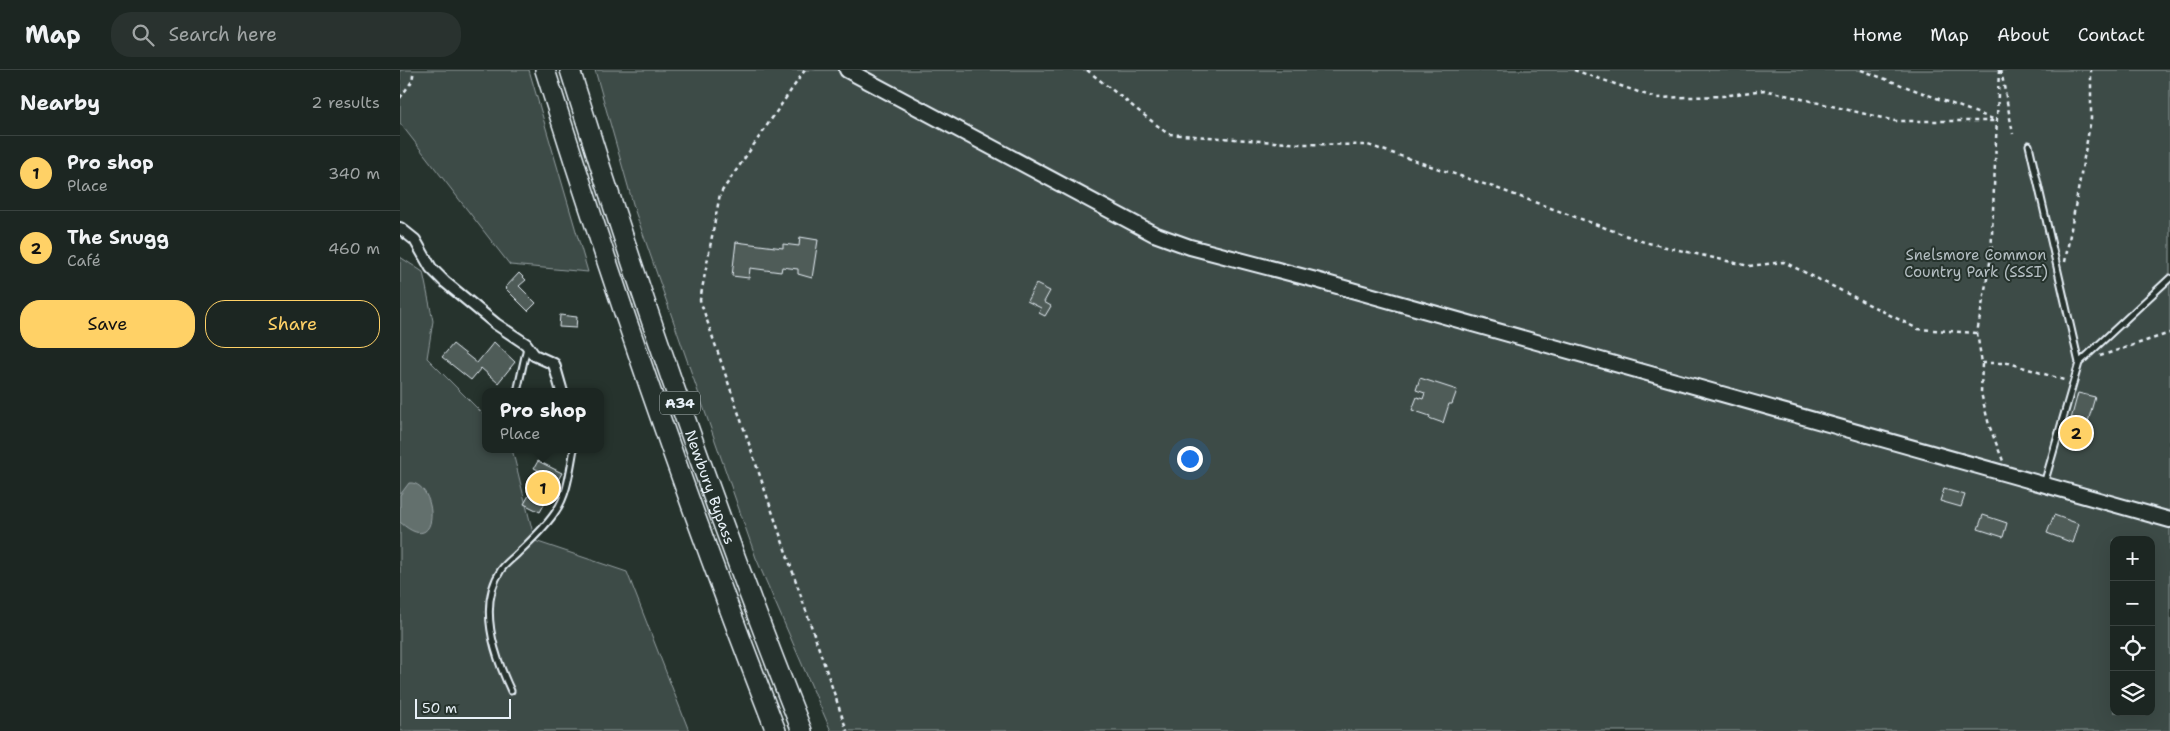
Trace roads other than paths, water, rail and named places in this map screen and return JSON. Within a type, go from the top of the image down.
[{"type":"highway","name":"Newbury Bypass","points":[[545,70],[653,398],[717,579],[776,731]]},
{"type":"highway","name":"Newbury Bypass","points":[[570,70],[620,231],[666,363],[738,564],[802,731]]},
{"type":"main road","points":[[846,70],[1154,234],[1190,247],[1316,280],[2170,520]]},
{"type":"street","points":[[400,228],[415,240],[431,268],[445,282],[496,324],[528,347],[534,356],[554,364],[561,388]]},
{"type":"lane","points":[[2029,145],[2079,363]]},
{"type":"lane","points":[[2044,485],[2079,363],[2170,278]]},
{"type":"lane","points":[[518,388],[528,347]]},
{"type":"lane","points":[[511,691],[501,668],[492,633],[490,617],[493,588],[501,569],[556,511],[566,486],[573,453]]},
{"type":"place","name":"The Snugg","points":[[2076,433]]},
{"type":"place","name":"Pro shop","points":[[543,488]]},
{"type":"park label","name":"Snelsmore Common Country Park (SSSI)","points":[[1976,264]]}]
